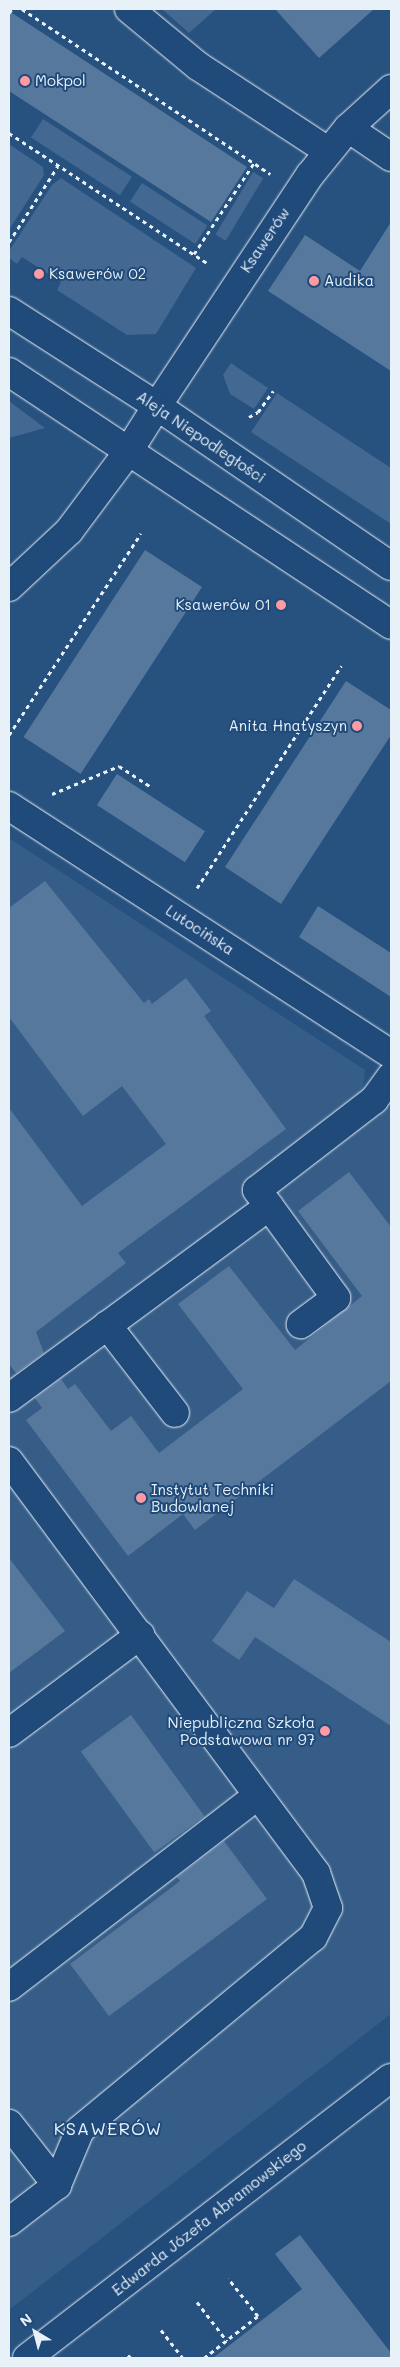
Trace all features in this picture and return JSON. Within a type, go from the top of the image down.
[{"type":"street","points":[[129,9],[198,66],[328,150]]},
{"type":"street","name":"Ksawerów","points":[[128,452],[328,150],[348,128],[391,88]]},
{"type":"street","points":[[348,128],[391,157]]},
{"type":"street","name":"Aleja Niepodległości","points":[[9,311],[157,406],[391,566]]},
{"type":"street","points":[[9,372],[391,625]]},
{"type":"street","points":[[9,587],[68,531],[128,452]]},
{"type":"street","name":"Lutocińska","points":[[9,806],[391,1054]]},
{"type":"street","points":[[301,1324],[336,1298],[258,1190],[374,1100],[391,1077]]},
{"type":"street","points":[[9,1398],[269,1206]]},
{"type":"street","points":[[107,1325],[174,1413]]},
{"type":"street","points":[[9,1461],[316,1873],[328,1908],[313,1937],[80,2130],[57,2185],[9,2222]]},
{"type":"street","points":[[9,1733],[140,1635]]},
{"type":"street","points":[[9,1987],[257,1796]]},
{"type":"street","name":"Edwarda Józefa Abramowskiego","points":[[28,2358],[391,2078]]},
{"type":"street","points":[[9,2124],[57,2185]]},
{"type":"path","points":[[9,13],[12,9]]},
{"type":"path","points":[[22,9],[270,174]]},
{"type":"path","points":[[9,133],[207,263]]},
{"type":"path","points":[[194,254],[254,163]]},
{"type":"path","points":[[9,242],[58,166]]},
{"type":"path","points":[[249,417],[258,412],[273,391]]},
{"type":"path","points":[[9,735],[141,533]]},
{"type":"path","points":[[196,888],[341,666]]},
{"type":"path","points":[[52,794],[119,766],[150,786]]},
{"type":"path","points":[[204,2358],[258,2316],[228,2278]]},
{"type":"path","points":[[197,2302],[227,2341]]},
{"type":"path","points":[[161,2330],[183,2358]]},
{"type":"shaded area","points":[[162,9],[216,9],[189,33]]},
{"type":"shaded area","points":[[43,119],[132,177],[120,195],[31,137]]},
{"type":"shaded area","points":[[9,144],[43,167],[44,175],[9,230]]},
{"type":"shaded area","points":[[253,172],[263,178],[226,241],[215,235]]},
{"type":"shaded area","points":[[61,178],[196,268],[156,334],[127,335],[57,290],[61,282],[22,257],[17,264],[9,258],[9,251],[52,185]]},
{"type":"shaded area","points":[[142,183],[207,225],[195,244],[130,201]]},
{"type":"shaded area","points":[[231,363],[268,388],[254,409],[230,394],[223,375]]},
{"type":"shaded area","points":[[277,393],[391,468],[391,524],[251,432]]},
{"type":"shaded area","points":[[9,401],[45,428],[9,438]]},
{"type":"shaded area","name":"Instytut Techniki Budowlanej","points":[[9,838],[365,1070],[363,1091],[391,1109],[391,2014],[9,2310]]},
{"type":"building","points":[[275,9],[374,9],[319,58]]},
{"type":"building","points":[[9,11],[247,167],[211,222],[9,91]]},
{"type":"building","points":[[391,222],[391,371],[268,291],[305,235],[360,271]]},
{"type":"building","points":[[145,550],[202,587],[81,774],[24,737]]},
{"type":"building","points":[[346,681],[391,710],[391,735],[281,904],[225,867]]},
{"type":"building","points":[[117,774],[205,831],[185,862],[97,805]]},
{"type":"building","points":[[45,881],[144,1003],[149,999],[152,1004],[186,978],[211,1011],[204,1016],[286,1129],[118,1253],[126,1263],[36,1332],[44,1353],[16,1373],[9,1364],[9,1108],[82,1206],[166,1144],[122,1086],[83,1116],[9,1017],[9,908]]},
{"type":"building","points":[[318,906],[391,953],[391,997],[299,937]]},
{"type":"building","points":[[349,1172],[391,1227],[391,1381],[195,1530],[183,1514],[128,1556],[26,1420],[42,1408],[35,1398],[61,1379],[68,1389],[75,1384],[111,1431],[131,1416],[159,1453],[243,1389],[178,1304],[229,1266],[295,1350],[362,1296],[298,1211]]},
{"type":"building","points":[[9,1558],[65,1631],[9,1673]]},
{"type":"building","points":[[294,1579],[391,1642],[391,1726],[255,1637],[239,1660],[212,1641],[247,1591],[274,1608]]},
{"type":"building","points":[[131,1715],[204,1816],[154,1853],[81,1751]]},
{"type":"building","points":[[224,1841],[267,1899],[109,2016],[70,1964],[180,1881],[177,1877]]},
{"type":"building","points":[[300,2235],[391,2353],[391,2358],[213,2358],[302,2289],[275,2254]]},
{"type":"place","name":"Mokpol","points":[[25,81]]},
{"type":"place","name":"Ksawerów 02","points":[[39,274]]},
{"type":"place","name":"Audika","points":[[314,281]]},
{"type":"place","name":"Ksawerów 01","points":[[281,605]]},
{"type":"place","name":"Anita Hnatyszyn","points":[[357,726]]},
{"type":"place","name":"Instytut Techniki Budowlanej","points":[[141,1498]]},
{"type":"place","name":"Niepubliczna Szkoła Podstawowa nr 97","points":[[325,1731]]},
{"type":"district","name":"KSAWERÓW","points":[[108,2128]]}]
